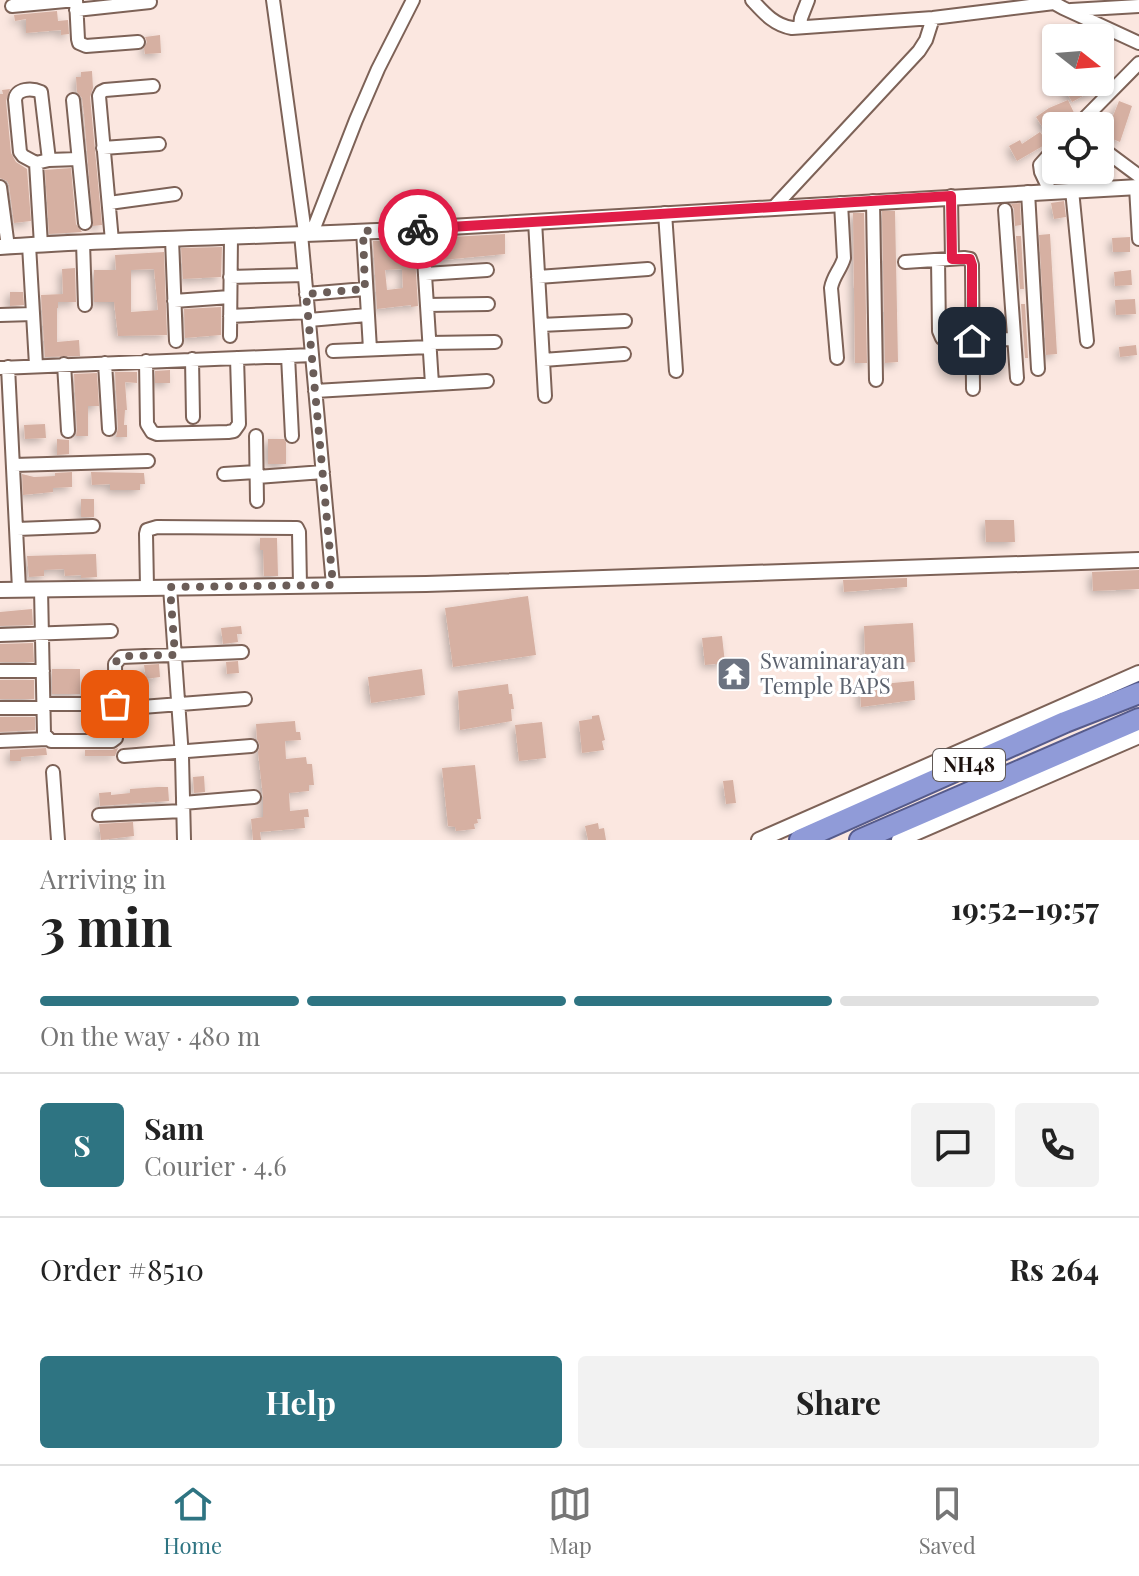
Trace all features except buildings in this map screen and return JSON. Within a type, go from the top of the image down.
[{"type":"highway","name":"NH48","points":[[800,840],[1065,722],[1139,693]]},
{"type":"highway","name":"NH48","points":[[860,840],[1139,719]]},
{"type":"street","points":[[273,0],[306,233],[306,294],[333,585]]},
{"type":"street","points":[[306,233],[378,69],[413,0]]},
{"type":"street","points":[[752,0],[773,21],[783,26],[800,27],[933,18],[1054,1],[1139,43]]},
{"type":"street","points":[[800,27],[808,0]]},
{"type":"street","points":[[12,6],[150,2]]},
{"type":"street","points":[[76,3],[78,39],[82,45],[138,42]]},
{"type":"street","points":[[1068,10],[1139,6]]},
{"type":"street","points":[[774,207],[919,51],[933,18]]},
{"type":"street","points":[[1091,112],[1139,63]]},
{"type":"street","points":[[112,241],[99,101],[101,92],[153,86]]},
{"type":"street","points":[[36,365],[33,314],[42,162],[41,92],[19,91],[15,100],[20,152],[23,156],[42,162],[78,159]]},
{"type":"street","points":[[73,100],[85,223]]},
{"type":"street","points":[[103,148],[159,144]]},
{"type":"street","points":[[1114,160],[1138,183],[1139,239]]},
{"type":"street","points":[[0,187],[4,247],[422,228],[1072,190],[1138,183]]},
{"type":"street","points":[[1047,184],[1050,191]]},
{"type":"street","points":[[1072,190],[1087,341]]},
{"type":"street","points":[[1028,192],[1038,369]]},
{"type":"street","points":[[109,203],[175,194]]},
{"type":"street","points":[[951,196],[952,259]]},
{"type":"street","points":[[873,201],[876,380]]},
{"type":"street","points":[[837,358],[831,288],[844,258],[841,203]]},
{"type":"street","points":[[1005,210],[1017,378]]},
{"type":"street","points":[[665,213],[676,371]]},
{"type":"street","points":[[535,221],[545,396]]},
{"type":"street","points":[[422,228],[432,384]]},
{"type":"street","points":[[363,231],[370,349]]},
{"type":"street","points":[[230,336],[231,236]]},
{"type":"street","points":[[172,239],[176,341]]},
{"type":"street","points":[[83,242],[85,305]]},
{"type":"street","points":[[905,262],[970,259],[973,389]]},
{"type":"street","points":[[938,260],[939,331],[942,338],[948,341],[1014,339]]},
{"type":"street","points":[[538,277],[648,269]]},
{"type":"street","points":[[425,274],[487,270]]},
{"type":"street","points":[[230,277],[305,275]]},
{"type":"street","points":[[306,294],[365,289]]},
{"type":"street","points":[[174,301],[230,297]]},
{"type":"street","points":[[427,305],[488,304]]},
{"type":"street","points":[[0,315],[33,314]]},
{"type":"street","points":[[230,316],[367,315]]},
{"type":"street","points":[[541,325],[625,321]]},
{"type":"street","points":[[333,351],[495,342]]},
{"type":"street","points":[[543,360],[624,354]]},
{"type":"street","points":[[19,589],[14,465],[6,417],[4,367],[312,355]]},
{"type":"street","points":[[288,356],[292,436]]},
{"type":"street","points":[[146,361],[147,424],[152,432],[228,432],[234,431],[239,424],[237,358]]},
{"type":"street","points":[[192,359],[193,417]]},
{"type":"street","points":[[105,363],[109,429]]},
{"type":"street","points":[[64,364],[68,431]]},
{"type":"street","points":[[315,391],[487,381]]},
{"type":"street","points":[[256,436],[257,501]]},
{"type":"street","points":[[14,465],[148,461]]},
{"type":"street","points":[[224,474],[323,472]]},
{"type":"street","points":[[17,529],[93,526]]},
{"type":"street","points":[[147,587],[147,530],[172,527],[297,528],[300,585]]},
{"type":"street","points":[[0,590],[456,583],[1139,560]]},
{"type":"street","points":[[170,587],[182,752],[184,840]]},
{"type":"street","points":[[41,589],[44,734],[47,739]]},
{"type":"street","points":[[0,635],[111,631]]},
{"type":"street","points":[[0,741],[115,740],[117,660],[125,656],[242,652]]},
{"type":"street","points":[[0,671],[43,671]]},
{"type":"street","points":[[759,840],[1139,673]]},
{"type":"street","points":[[0,708],[116,707],[245,699]]},
{"type":"street","points":[[899,840],[1139,736]]},
{"type":"street","points":[[124,756],[251,746]]},
{"type":"street","points":[[53,772],[58,840]]},
{"type":"street","points":[[99,815],[254,797]]},
{"type":"way so far","points":[[115,704],[117,660],[125,656],[175,655],[170,587],[333,585],[306,294],[365,289],[363,231],[418,229]]},
{"type":"place","name":"Swaminarayan Temple BAPS","points":[[734,674]]},
{"type":"route","points":[[418,229],[951,196],[952,259],[970,259],[972,265],[972,341]]}]
